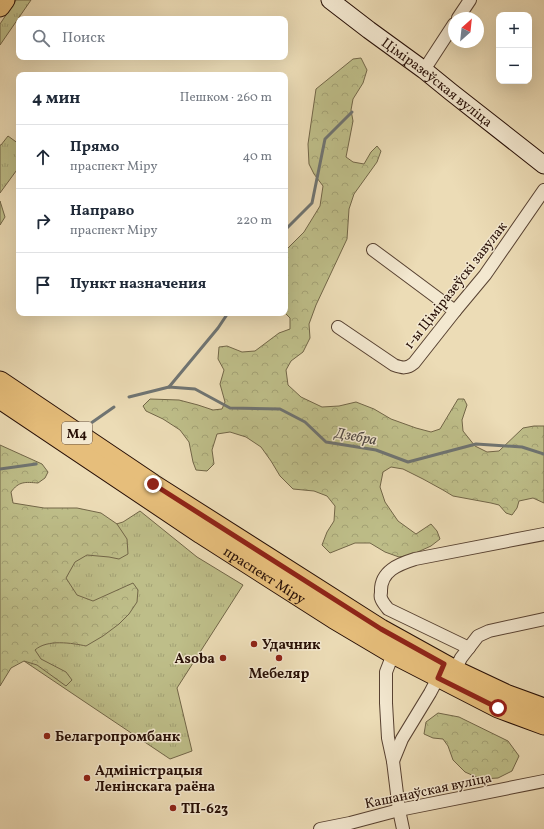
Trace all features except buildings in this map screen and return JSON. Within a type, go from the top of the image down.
[{"type":"main road","points":[[0,7],[5,0]]},
{"type":"main road","name":"Ціміразеўская вуліца","points":[[330,0],[424,70],[544,165]]},
{"type":"main road","name":"праспект Міру","points":[[0,381],[149,490]]},
{"type":"main road","name":"праспект Міру","points":[[0,399],[368,621],[397,647],[446,671],[544,708]]},
{"type":"main road","name":"праспект Міру","points":[[446,671],[498,708],[544,725]]},
{"type":"street","points":[[462,12],[470,0]]},
{"type":"street","points":[[424,70],[448,33]]},
{"type":"street","name":"1-ы Ціміразеўскі завулак","points":[[338,327],[394,365],[404,368],[409,367],[414,363],[485,275],[544,190]]},
{"type":"street","points":[[373,250],[455,311]]},
{"type":"street","points":[[469,648],[388,609],[381,598],[383,578],[392,569],[402,563],[415,559],[544,534]]},
{"type":"street","points":[[393,761],[402,739],[430,693],[446,671],[461,658],[478,636],[489,631],[544,619]]},
{"type":"street","points":[[397,647],[386,672],[386,703],[388,738],[403,829]]},
{"type":"street","points":[[388,738],[390,740],[402,739]]},
{"type":"street","name":"Кашанаўская вуліца","points":[[320,829],[399,810],[544,781]]},
{"type":"green space","points":[[16,0],[31,0],[20,16],[16,16],[16,22],[0,45],[0,24]]},
{"type":"green space","points":[[361,58],[367,70],[363,83],[353,99],[351,110],[353,121],[346,157],[353,162],[364,164],[371,152],[377,146],[381,151],[377,162],[354,194],[349,209],[347,239],[316,305],[309,324],[310,338],[303,352],[291,361],[286,370],[288,385],[301,397],[322,407],[339,406],[356,402],[374,409],[391,419],[431,432],[440,429],[458,399],[464,399],[467,405],[462,420],[463,431],[475,446],[487,452],[499,451],[523,428],[544,426],[544,503],[533,498],[519,501],[517,508],[512,515],[506,513],[499,505],[453,496],[403,469],[391,467],[383,472],[380,487],[385,502],[398,521],[416,534],[431,524],[437,531],[440,539],[431,546],[411,555],[399,557],[385,552],[370,543],[355,543],[330,553],[322,545],[327,532],[334,521],[335,506],[327,496],[314,491],[293,489],[280,476],[261,447],[246,437],[230,432],[217,434],[212,450],[214,464],[207,471],[196,470],[189,442],[180,430],[163,419],[146,411],[143,406],[150,399],[179,400],[213,410],[222,409],[225,402],[220,384],[224,370],[218,359],[219,347],[227,346],[242,352],[255,351],[279,333],[290,329],[290,318],[288,316],[288,248],[304,232],[320,206],[323,186],[309,164],[308,144],[316,89],[353,59]]},
{"type":"green space","points":[[8,136],[16,142],[16,171],[0,193],[0,145]]},
{"type":"green space","points":[[0,201],[5,217],[0,225]]},
{"type":"green space","points":[[0,445],[42,464],[48,472],[45,478],[38,483],[23,483],[14,488],[11,492],[13,503],[44,508],[77,508],[101,513],[117,524],[127,539],[128,554],[119,559],[87,555],[75,562],[66,578],[77,595],[93,601],[133,583],[138,590],[137,602],[129,614],[103,636],[86,646],[67,643],[53,643],[46,644],[35,650],[41,659],[66,672],[72,680],[66,686],[37,665],[24,661],[11,668],[0,686]]},
{"type":"green space","points":[[140,511],[197,557],[243,585],[177,688],[192,751],[170,759],[3,646],[90,532],[123,522]]},
{"type":"green space","points":[[438,713],[459,717],[508,741],[519,756],[512,771],[498,778],[481,779],[465,772],[453,760],[448,746],[443,739],[433,738],[424,734],[426,722]]},
{"type":"waterway","points":[[288,227],[312,203],[325,139],[352,112]]},
{"type":"waterway","points":[[169,387],[218,328],[226,316]]},
{"type":"waterway","name":"Дзебра","points":[[129,397],[169,387],[195,389],[230,408],[280,409],[305,422],[326,442],[376,450],[408,462],[476,444],[522,447],[544,454]]},
{"type":"waterway","name":"Дзебра","points":[[84,428],[114,407]]},
{"type":"waterway","name":"Дзебра","points":[[0,469],[36,464]]},
{"type":"place","name":"Удачник","points":[[254,644]]},
{"type":"place","name":"Asoba","points":[[223,658]]},
{"type":"place","name":"Мебеляр","points":[[279,658]]},
{"type":"place","name":"Белагропромбанк","points":[[47,736]]},
{"type":"place","name":"Адміністрацыя Ленінскага раёна","points":[[87,778]]},
{"type":"place","name":"ТП-623","points":[[173,808]]},
{"type":"route","points":[[153,484],[381,629],[444,664],[438,678],[498,708]]}]
